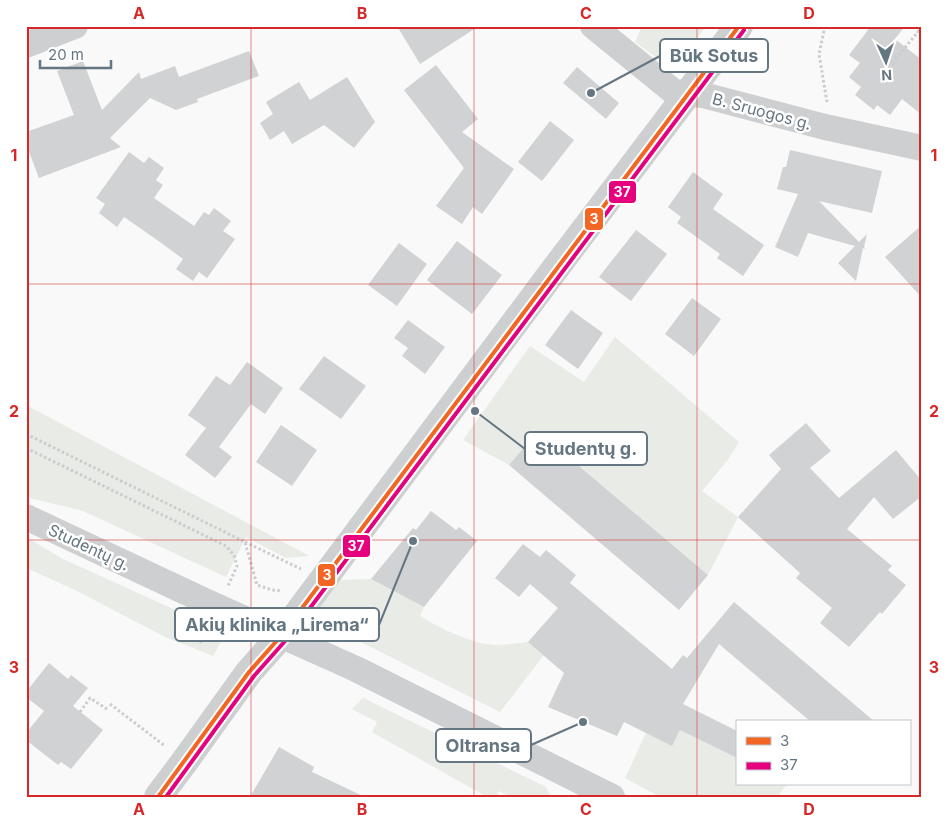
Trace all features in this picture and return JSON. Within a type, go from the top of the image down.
[{"type":"street","points":[[26,44],[75,26]]},
{"type":"street","name":"B. Sruogos g.","points":[[593,26],[674,92],[703,95],[825,127],[922,148]]},
{"type":"street","points":[[158,797],[249,672],[281,636],[740,26]]},
{"type":"street","name":"Studentų g.","points":[[26,517],[364,674],[612,797]]},
{"type":"path","points":[[825,26],[819,54],[828,111],[825,127]]},
{"type":"path","points":[[892,63],[922,26]]},
{"type":"path","points":[[918,32],[922,35]]},
{"type":"path","points":[[26,434],[302,570],[297,576]]},
{"type":"path","points":[[26,448],[226,546],[234,555],[237,566],[200,643]]},
{"type":"path","points":[[245,542],[258,585],[272,590],[283,591],[287,587]]},
{"type":"path","points":[[80,712],[90,698],[107,709]]},
{"type":"path","points":[[110,704],[185,762]]},
{"type":"shaded area","points":[[642,26],[706,26],[674,70],[635,42]]},
{"type":"shaded area","points":[[615,337],[739,442],[727,461],[702,491],[738,517],[708,575],[539,431],[509,465],[463,440],[530,346],[584,382]]},
{"type":"shaded area","points":[[26,405],[309,556],[286,558],[246,537],[226,577],[83,511],[26,497]]},
{"type":"shaded area","points":[[26,537],[63,559],[226,633],[213,656],[165,637],[75,590],[26,568]]},
{"type":"shaded area","points":[[371,579],[424,607],[420,616],[457,635],[488,644],[501,645],[528,642],[544,655],[500,712],[321,622],[321,605],[336,580]]},
{"type":"shaded area","points":[[363,698],[546,787],[551,797],[511,797],[499,791],[496,797],[487,797],[372,732],[377,722],[352,709]]},
{"type":"shaded area","points":[[680,730],[736,758],[736,786],[785,786],[777,797],[660,797],[625,778],[646,733],[672,745]]},
{"type":"building","points":[[397,26],[479,26],[420,64]]},
{"type":"building","points":[[871,26],[905,26],[895,39],[922,60],[922,115],[902,99],[890,115],[877,105],[874,110],[855,95],[861,87],[849,77],[860,63],[849,55]]},
{"type":"building","points":[[249,51],[259,76],[197,99],[198,102],[176,110],[150,98],[110,138],[121,147],[39,178],[26,144],[26,132],[74,115],[57,71],[83,61],[102,110],[139,72],[141,79],[175,66],[179,77]]},
{"type":"building","points":[[436,65],[478,119],[462,132],[514,169],[482,214],[473,207],[462,224],[436,206],[464,168],[404,90]]},
{"type":"building","points":[[577,67],[619,103],[606,119],[563,83]]},
{"type":"building","points":[[347,77],[375,122],[354,148],[324,125],[292,144],[284,131],[270,140],[260,123],[273,114],[266,102],[299,82],[310,100]]},
{"type":"building","points":[[550,121],[574,140],[542,181],[518,162]]},
{"type":"building","points":[[790,150],[882,171],[872,213],[819,201],[859,242],[867,234],[864,247],[866,249],[863,248],[856,281],[838,263],[855,246],[808,233],[798,257],[775,247],[798,194],[777,189],[783,167],[786,167]]},
{"type":"building","points":[[129,152],[144,163],[149,157],[164,168],[156,180],[163,185],[154,198],[194,226],[204,212],[209,215],[214,208],[231,221],[223,231],[235,239],[207,278],[199,272],[193,281],[176,269],[183,259],[160,242],[124,217],[117,227],[99,213],[105,204],[96,198]]},
{"type":"building","points":[[693,172],[723,194],[713,209],[764,245],[743,276],[717,258],[720,254],[677,223],[681,217],[668,207]]},
{"type":"building","points":[[922,225],[922,298],[885,257]]},
{"type":"building","points":[[636,230],[667,254],[631,301],[599,277]]},
{"type":"building","points":[[457,241],[502,275],[472,314],[427,280]]},
{"type":"building","points":[[399,243],[427,264],[397,306],[368,285]]},
{"type":"building","points":[[692,298],[721,319],[694,356],[665,334]]},
{"type":"building","points":[[571,310],[603,333],[578,369],[545,345]]},
{"type":"building","points":[[408,320],[445,347],[425,374],[402,356],[408,348],[394,338]]},
{"type":"building","points":[[324,356],[366,386],[341,419],[299,389]]},
{"type":"building","points":[[247,362],[283,388],[265,414],[251,404],[219,447],[232,457],[215,478],[185,455],[206,428],[188,415],[216,376],[230,385]]},
{"type":"building","points":[[806,423],[831,451],[810,468],[839,498],[896,450],[922,481],[922,496],[893,519],[874,497],[847,529],[892,566],[888,570],[906,585],[882,614],[880,612],[849,647],[820,623],[832,608],[796,578],[800,573],[738,517],[781,469],[769,455]]},
{"type":"building","points":[[281,425],[317,450],[292,486],[256,462]]},
{"type":"building","points":[[538,431],[708,575],[679,610],[509,465]]},
{"type":"building","points":[[431,511],[456,530],[459,527],[477,541],[424,607],[371,579],[413,528],[416,530]]},
{"type":"building","points":[[523,544],[540,557],[546,550],[576,575],[570,583],[672,669],[683,655],[687,658],[734,602],[873,720],[809,720],[719,644],[683,704],[736,730],[736,758],[680,730],[672,746],[624,722],[617,736],[548,707],[564,673],[528,642],[558,608],[530,584],[519,597],[495,578]]},
{"type":"building","points":[[49,663],[68,679],[71,675],[88,688],[73,706],[103,730],[71,769],[61,762],[58,765],[26,740],[26,733],[44,711],[26,697],[26,692]]},
{"type":"building","points":[[279,747],[314,767],[312,772],[365,797],[250,797]]},
{"type":"transit line","name":"3","points":[[158,797],[249,672],[281,636],[739,26]]},
{"type":"transit line","name":"37","points":[[166,797],[254,676],[286,640],[744,30]]},
{"type":"place","name":"Būk Sotus","points":[[591,93]]},
{"type":"place","name":"Studentų g.","points":[[475,411]]},
{"type":"place","name":"Akių klinika „Lirema“","points":[[413,541]]},
{"type":"place","name":"Oltransa","points":[[583,722]]}]
